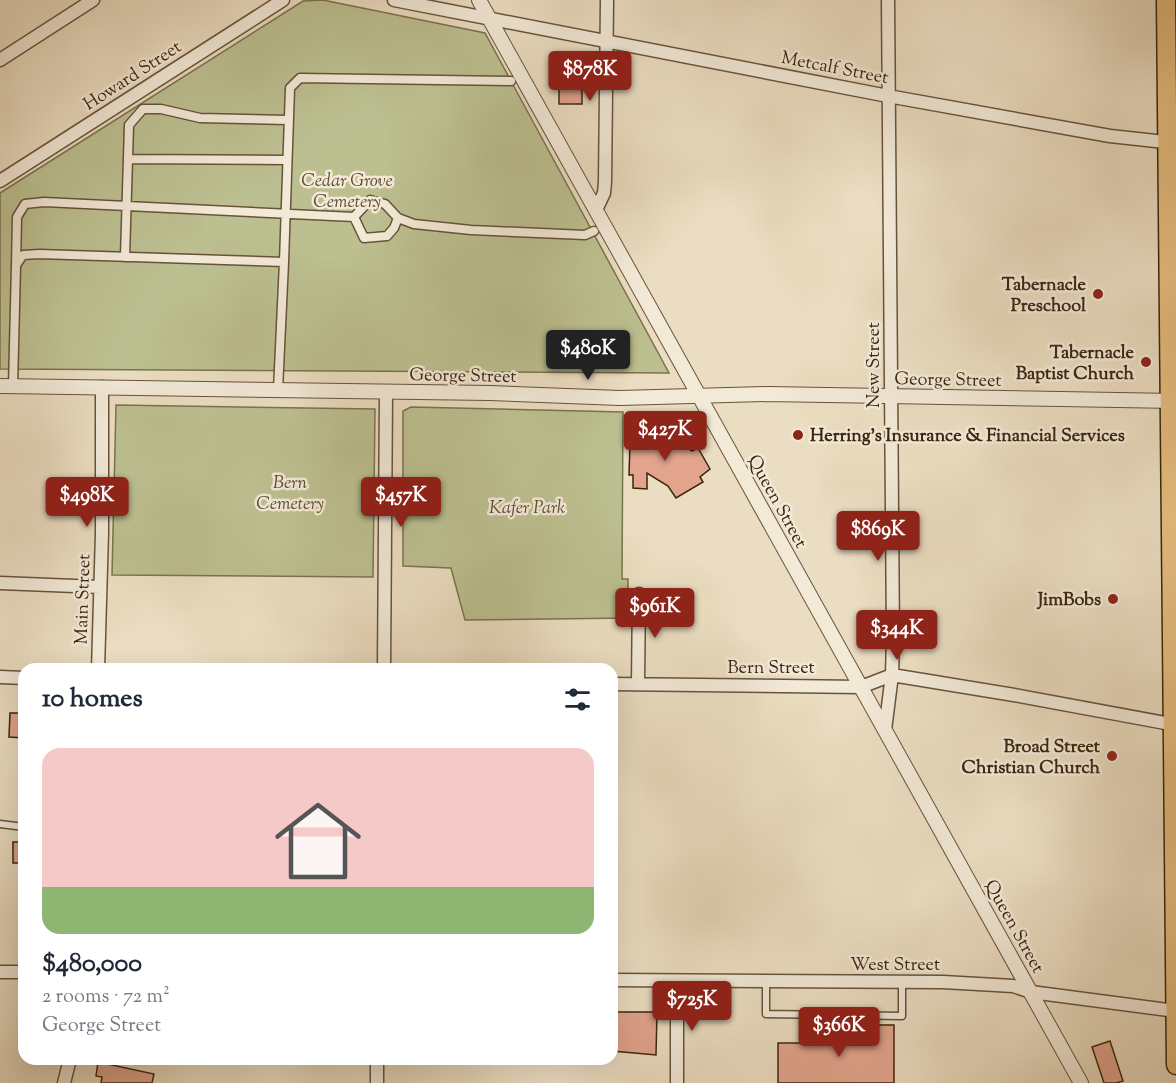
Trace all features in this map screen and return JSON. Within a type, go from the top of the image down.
[{"type":"main road","points":[[1166,0],[1171,142],[1176,1065]]},
{"type":"street","points":[[0,60],[93,0]]},
{"type":"street","name":"Howard Street","points":[[0,181],[283,0]]},
{"type":"street","points":[[394,0],[489,19]]},
{"type":"street","name":"Queen Street","points":[[479,0],[1081,1083]]},
{"type":"street","points":[[596,210],[604,193],[605,182],[607,0]]},
{"type":"street","name":"New Street","points":[[885,730],[892,675],[888,0]]},
{"type":"street","name":"Metcalf Street","points":[[489,19],[888,96],[1110,136],[1171,142]]},
{"type":"street","points":[[278,390],[290,88],[300,78],[511,81]]},
{"type":"street","points":[[125,257],[129,125],[142,109],[161,109],[200,118],[288,120]]},
{"type":"street","points":[[128,159],[287,160]]},
{"type":"street","points":[[354,217],[370,200],[385,204],[398,218],[414,224],[443,225],[471,230],[585,235],[594,231]]},
{"type":"street","points":[[7,386],[16,265],[17,217],[25,204],[44,202],[127,208],[285,212],[354,217]]},
{"type":"street","points":[[354,217],[364,238],[387,236],[394,228],[398,218]]},
{"type":"street","points":[[16,265],[23,255],[284,262]]},
{"type":"street","name":"George Street","points":[[7,386],[700,398],[768,394],[1173,401]]},
{"type":"street","name":"Main Street","points":[[98,663],[102,387]]},
{"type":"street","points":[[384,663],[386,392]]},
{"type":"street","points":[[0,583],[100,587]]},
{"type":"street","points":[[638,684],[639,594]]},
{"type":"street","points":[[892,675],[1014,694],[1174,725]]},
{"type":"street","name":"Bern Street","points":[[618,684],[861,687],[892,675]]},
{"type":"street","points":[[0,678],[18,678]]},
{"type":"street","points":[[0,972],[18,972]]},
{"type":"street","name":"West Street","points":[[618,980],[1013,986],[1031,992],[1176,1011]]},
{"type":"street","points":[[677,981],[677,1083]]},
{"type":"street","points":[[64,1083],[68,1065]]},
{"type":"street","points":[[377,1065],[377,1083]]},
{"type":"lane","points":[[0,824],[18,826]]},
{"type":"lane","points":[[766,982],[766,1014],[902,1016],[902,983]]},
{"type":"green space","name":"Cedar Grove Cemetery","points":[[323,0],[485,33],[669,373],[0,369],[0,193],[303,1]]},
{"type":"green space","name":"Bern Cemetery","points":[[116,405],[375,409],[373,577],[112,575]]},
{"type":"green space","name":"Kafer Park","points":[[411,407],[623,412],[622,579],[628,579],[628,618],[465,620],[451,568],[403,566],[403,411]]},
{"type":"building","points":[[561,53],[585,53],[584,66],[590,64],[590,83],[582,83],[582,104],[559,104],[559,84],[550,84],[551,66],[554,66],[554,59],[561,59]]},
{"type":"building","points":[[640,428],[663,428],[664,434],[692,451],[698,448],[710,469],[700,477],[703,482],[676,498],[668,486],[647,473],[647,489],[633,488],[633,475],[629,475],[630,443],[639,442]]},
{"type":"building","points":[[10,713],[18,713],[18,738],[9,737]]},
{"type":"building","points":[[13,842],[18,842],[18,863],[13,863]]},
{"type":"building","points":[[618,1012],[657,1012],[656,1055],[618,1052]]},
{"type":"building","points":[[811,1024],[833,1024],[833,1037],[874,1038],[874,1025],[894,1025],[894,1083],[778,1083],[778,1043],[811,1043]]},
{"type":"building","points":[[1110,1041],[1123,1081],[1104,1083],[1092,1047]]},
{"type":"building","points":[[98,1065],[112,1065],[154,1074],[152,1083],[101,1083],[102,1077],[96,1076]]},
{"type":"place","name":"Tabernacle Preschool","points":[[1098,294]]},
{"type":"place","name":"Tabernacle Baptist Church","points":[[1146,362]]},
{"type":"place","name":"Herring's Insurance & Financial Services","points":[[798,435]]},
{"type":"place","name":"JimBobs","points":[[1113,599]]},
{"type":"place","name":"Broad Street Christian Church","points":[[1112,756]]}]
